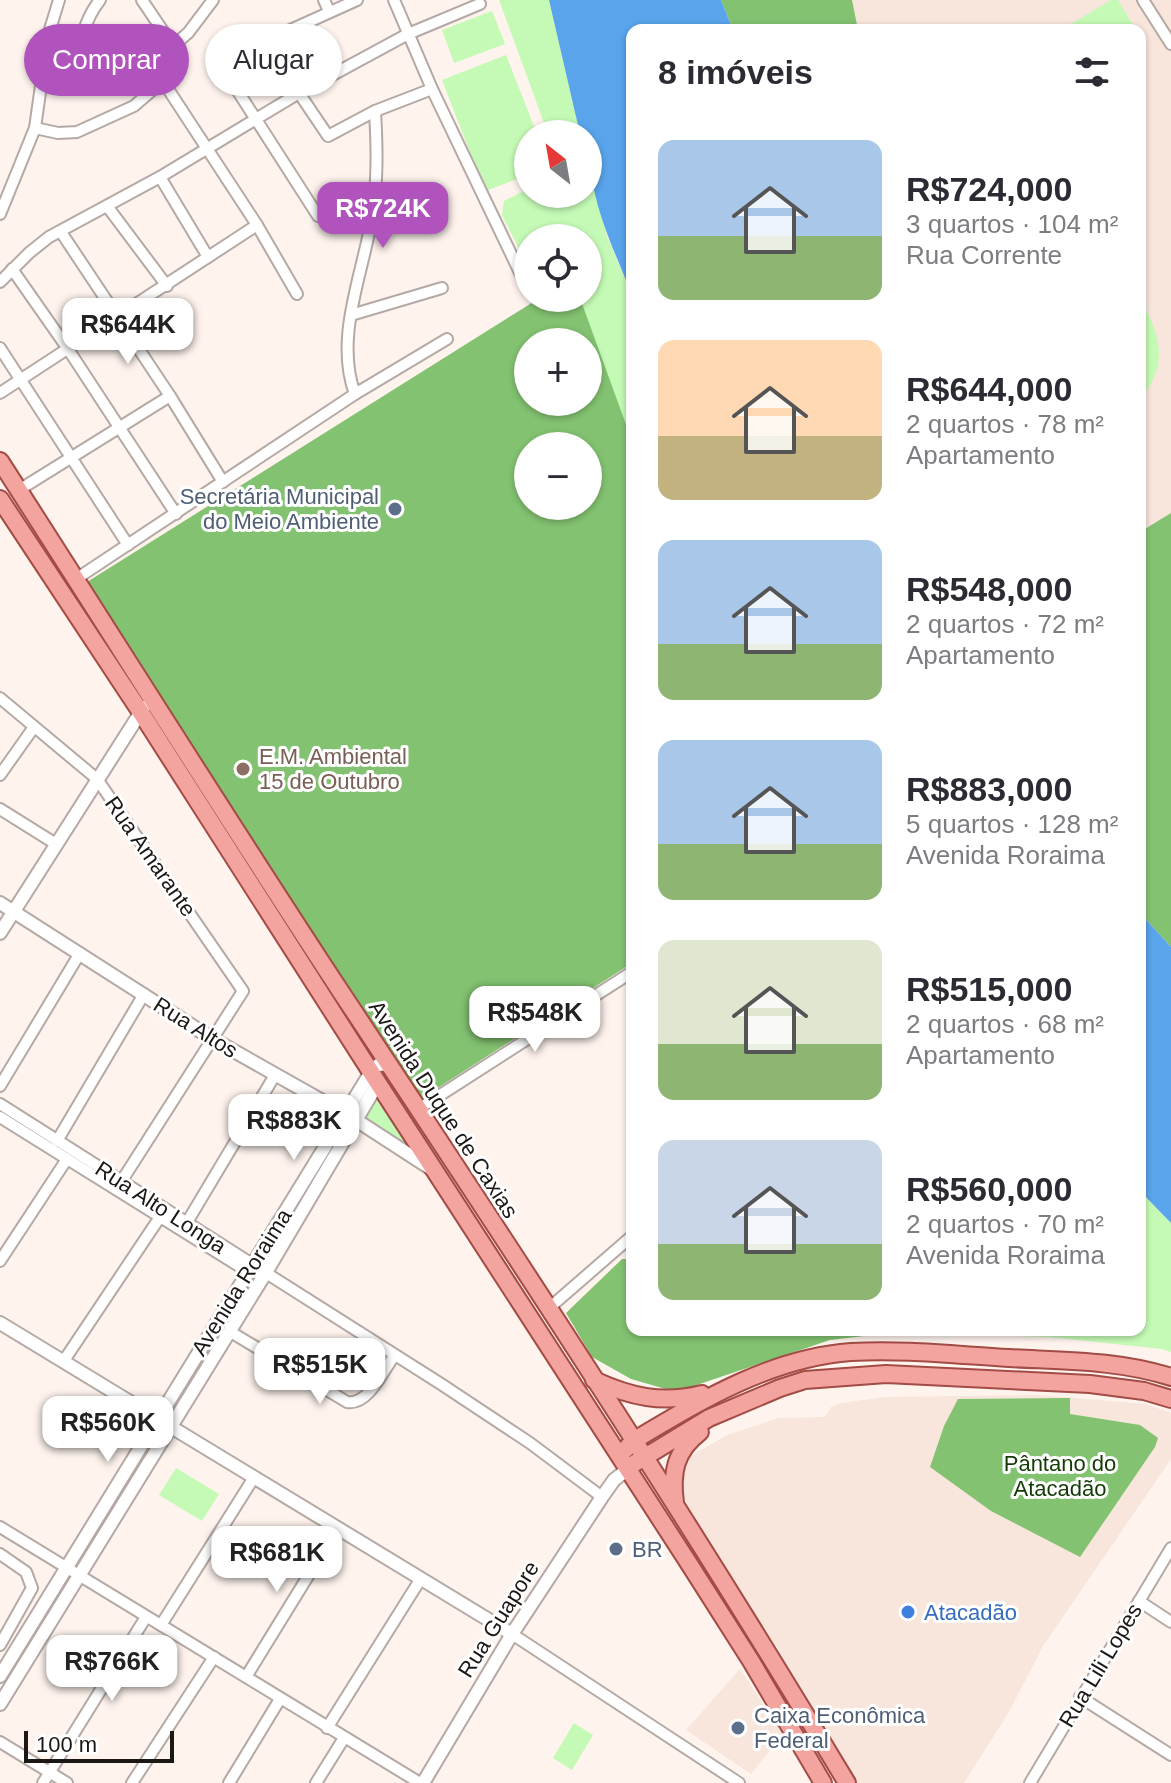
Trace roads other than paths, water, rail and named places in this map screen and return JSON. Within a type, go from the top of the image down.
[{"type":"main road","name":"Avenida Duque de Caxias","points":[[0,461],[76,579],[146,705],[374,1078],[621,1469],[751,1661],[823,1783]]},
{"type":"main road","name":"Avenida Duque de Caxias","points":[[0,499],[146,705],[420,1108],[758,1634],[847,1783]]},
{"type":"main road","points":[[621,1469],[633,1441],[723,1389],[759,1373],[848,1352],[942,1353],[1093,1362],[1153,1371],[1171,1377]]},
{"type":"main road","points":[[676,1508],[673,1482],[677,1459],[691,1439],[731,1407],[805,1380],[864,1374],[1090,1384],[1144,1391],[1171,1399]]},
{"type":"main road","points":[[593,1379],[621,1393],[654,1399],[674,1399],[723,1389]]},
{"type":"main road","name":"Rua Guapore","points":[[621,1469],[731,1407]]},
{"type":"street","points":[[0,214],[35,128],[48,36],[59,0]]},
{"type":"street","points":[[88,24],[93,8],[100,0]]},
{"type":"street","points":[[142,0],[158,24]]},
{"type":"street","points":[[189,32],[213,0]]},
{"type":"street","points":[[324,0],[329,11]]},
{"type":"street","points":[[318,216],[230,79],[234,71],[286,32],[357,0]]},
{"type":"street","points":[[394,0],[432,89],[514,260]]},
{"type":"street","points":[[1143,0],[1171,44]]},
{"type":"street","points":[[342,70],[408,34],[480,4]]},
{"type":"street","points":[[301,96],[328,136],[375,111],[432,89]]},
{"type":"street","points":[[35,128],[58,133],[77,132],[134,106],[145,96]]},
{"type":"street","points":[[173,96],[257,225],[297,294]]},
{"type":"street","points":[[0,282],[38,245],[160,177],[294,96]]},
{"type":"street","points":[[355,394],[346,355],[351,315],[373,214],[377,173],[375,111]]},
{"type":"street","points":[[160,177],[208,257]]},
{"type":"street","points":[[107,206],[167,286]]},
{"type":"street","points":[[0,393],[257,225]]},
{"type":"street","points":[[61,232],[223,482]]},
{"type":"street","points":[[12,269],[176,514]]},
{"type":"street","points":[[351,315],[442,288]]},
{"type":"street","points":[[76,579],[355,394],[447,339]]},
{"type":"street","points":[[0,348],[128,545]]},
{"type":"street","points":[[19,490],[170,396]]},
{"type":"street","name":"Rua Amarante","points":[[0,698],[97,779],[242,988],[241,997],[211,1038]]},
{"type":"street","points":[[0,933],[146,705]]},
{"type":"street","points":[[0,775],[34,727]]},
{"type":"street","points":[[0,809],[56,844]]},
{"type":"street","name":"Rua Altos","points":[[0,903],[211,1038],[350,1117],[436,1172]]},
{"type":"street","points":[[0,1086],[80,953]]},
{"type":"street","points":[[420,1108],[626,976]]},
{"type":"street","points":[[57,1141],[144,994]]},
{"type":"street","points":[[121,1182],[211,1038]]},
{"type":"street","points":[[374,1078],[378,1065],[390,1064]]},
{"type":"street","points":[[184,1227],[275,1075]]},
{"type":"street","name":"Avenida Roraima","points":[[0,1676],[249,1268],[374,1078]]},
{"type":"street","name":"Rua Alto Longa","points":[[0,1104],[249,1268]]},
{"type":"street","name":"Rua Alto Longa","points":[[0,1117],[160,1217],[184,1227]]},
{"type":"street","name":"Avenida Roraima","points":[[0,1704],[265,1274],[350,1117]]},
{"type":"street","points":[[0,1261],[67,1159]]},
{"type":"street","points":[[63,1362],[160,1217]]},
{"type":"street","points":[[548,1309],[626,1241]]},
{"type":"street","points":[[249,1268],[265,1274],[530,1443],[602,1497]]},
{"type":"street","points":[[0,1323],[512,1634],[739,1783]]},
{"type":"street","points":[[229,1331],[353,1403],[363,1400],[394,1356]]},
{"type":"street","name":"Rua Guapore","points":[[421,1783],[512,1634],[621,1469]]},
{"type":"street","points":[[161,1625],[253,1479]]},
{"type":"street","points":[[0,1527],[421,1783]]},
{"type":"street","points":[[246,1677],[337,1529]]},
{"type":"street","name":"Rua Lili Lopes","points":[[1030,1783],[1171,1548]]},
{"type":"street","points":[[0,1554],[26,1572],[32,1588],[0,1645]]},
{"type":"street","points":[[327,1728],[420,1580]]},
{"type":"street","points":[[1139,1601],[1171,1622]]},
{"type":"street","points":[[43,1783],[146,1617]]},
{"type":"street","points":[[132,1783],[214,1657]]},
{"type":"street","points":[[1080,1697],[1171,1755]]},
{"type":"street","points":[[229,1783],[280,1699]]},
{"type":"street","points":[[316,1783],[344,1738]]},
{"type":"street","points":[[0,1742],[67,1783]]},
{"type":"water","points":[[549,0],[721,0],[731,24],[626,24],[626,280],[599,208],[602,208],[602,120],[577,120]]},
{"type":"water","points":[[1146,920],[1171,947],[1171,1223],[1146,1197]]},
{"type":"place","name":"Secretária Municipal do Meio Ambiente","points":[[395,509]]},
{"type":"place","name":"E.M. Ambiental 15 de Outubro","points":[[243,769]]},
{"type":"place","name":"BR","points":[[616,1549]]},
{"type":"place","name":"Atacadão","points":[[908,1612]]},
{"type":"place","name":"Caixa Econômica Federal","points":[[738,1728]]},
{"type":"park label","name":"Pântano do Atacadão","points":[[1060,1476]]}]
